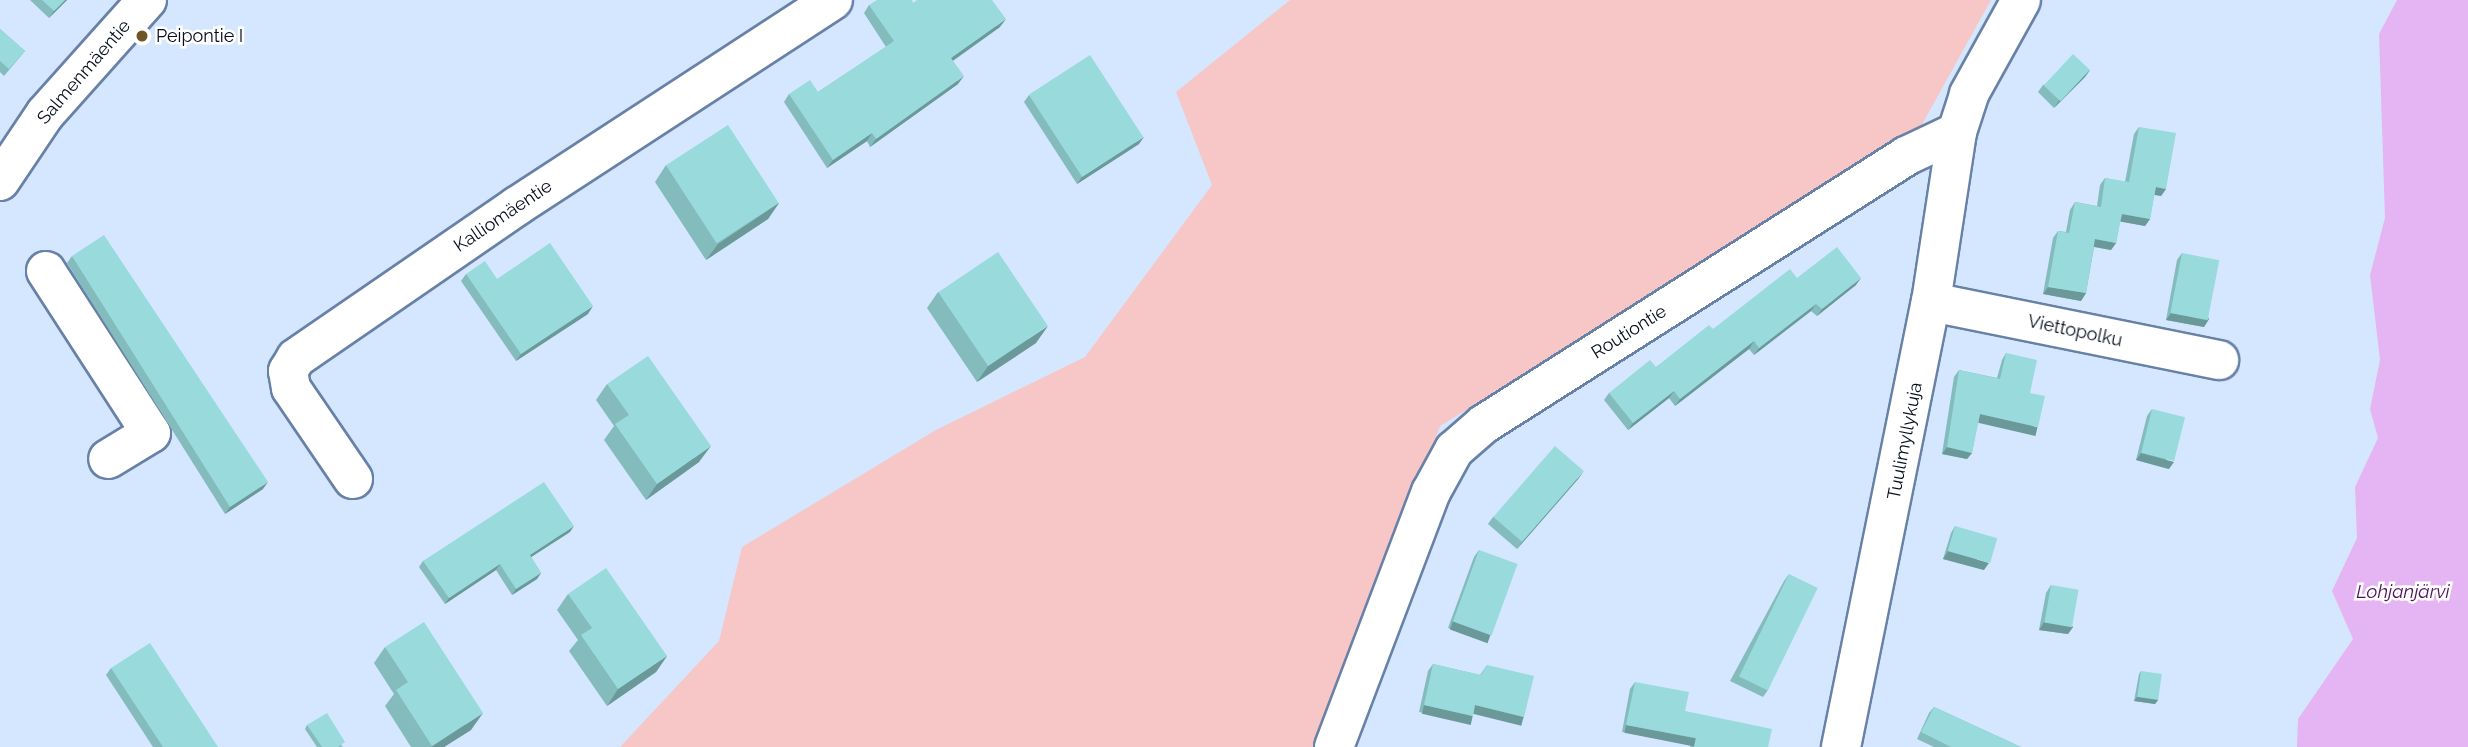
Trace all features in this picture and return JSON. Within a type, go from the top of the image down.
[{"type":"street","name":"Salmenmäentie","points":[[0,181],[45,114],[147,0]]},
{"type":"street","name":"Kalliomäentie","points":[[353,479],[291,388],[288,371],[296,358],[517,206],[833,0]]},
{"type":"street","points":[[1956,132],[1969,94],[2021,0]]},
{"type":"street","name":"Tuulimyllykuja","points":[[1841,747],[1931,302],[1956,132]]},
{"type":"street","name":"Routiontie","points":[[1334,747],[1431,492],[1454,450],[1484,424],[1906,156],[1956,132]]},
{"type":"street","points":[[46,271],[152,433],[108,459]]},
{"type":"street","name":"Viettopolku","points":[[1931,302],[2219,360]]},
{"type":"shaded area","points":[[1290,0],[1991,0],[1915,137],[1440,426],[1317,747],[620,747],[719,641],[742,547],[936,430],[1085,357],[1212,185],[1176,92]]},
{"type":"water","name":"Lohjanjärvi","points":[[2397,0],[2468,0],[2468,747],[2297,747],[2298,719],[2353,639],[2332,591],[2357,538],[2355,487],[2378,438],[2370,409],[2380,360],[2370,275],[2385,218],[2379,34]]},
{"type":"building","points":[[42,0],[65,0],[54,11]]},
{"type":"building","points":[[877,0],[912,0],[913,3],[917,0],[992,0],[1006,19],[951,58],[964,76],[876,139],[872,133],[833,160],[789,94],[810,80],[818,92],[894,41],[869,5]]},
{"type":"building","points":[[0,29],[25,51],[9,69],[0,61]]},
{"type":"building","points":[[2073,54],[2090,70],[2060,101],[2044,85]]},
{"type":"building","points":[[1090,55],[1143,137],[1082,177],[1029,95]]},
{"type":"building","points":[[728,125],[779,203],[717,243],[666,165]]},
{"type":"building","points":[[2139,127],[2176,133],[2166,189],[2156,187],[2150,219],[2122,214],[2116,243],[2095,239],[2086,293],[2048,287],[2058,231],[2069,233],[2075,202],[2101,207],[2105,178],[2129,182]]},
{"type":"building","points":[[104,235],[268,482],[230,507],[72,256]]},
{"type":"building","points":[[550,243],[593,306],[521,354],[466,274],[485,261],[497,279]]},
{"type":"building","points":[[1837,247],[1861,278],[1822,309],[1816,304],[1759,348],[1754,341],[1680,399],[1674,391],[1633,423],[1609,393],[1650,360],[1656,367],[1709,325],[1713,329],[1790,269],[1797,278]]},
{"type":"building","points":[[998,252],[1048,326],[988,366],[938,292]]},
{"type":"building","points":[[2182,253],[2219,260],[2208,320],[2170,313]]},
{"type":"building","points":[[2006,353],[2037,360],[2030,393],[2045,396],[2038,427],[1980,414],[1972,453],[1947,447],[1959,370],[2000,379]]},
{"type":"building","points":[[648,356],[711,446],[657,484],[615,424],[629,415],[607,384]]},
{"type":"building","points":[[2152,409],[2185,417],[2174,461],[2141,453]]},
{"type":"building","points":[[1555,446],[1584,471],[1522,542],[1493,517]]},
{"type":"building","points":[[544,482],[574,526],[530,555],[541,573],[516,589],[500,564],[449,598],[423,561]]},
{"type":"building","points":[[1955,526],[1997,538],[1990,563],[1948,551]]},
{"type":"building","points":[[1479,550],[1518,564],[1492,635],[1453,621]]},
{"type":"building","points":[[606,568],[667,656],[618,689],[581,635],[592,628],[568,594]]},
{"type":"building","points":[[1789,574],[1818,588],[1768,690],[1739,676]]},
{"type":"building","points":[[2051,585],[2079,590],[2072,627],[2044,622]]},
{"type":"building","points":[[424,622],[483,713],[432,746],[396,690],[408,682],[385,647]]},
{"type":"building","points":[[150,643],[218,747],[163,747],[111,668]]},
{"type":"building","points":[[1433,664],[1481,675],[1487,665],[1534,676],[1524,717],[1475,705],[1473,716],[1424,705]]},
{"type":"building","points":[[2141,671],[2162,674],[2158,700],[2137,697]]},
{"type":"building","points":[[1635,682],[1689,692],[1685,711],[1772,729],[1768,747],[1694,747],[1696,738],[1626,725]]},
{"type":"building","points":[[1934,707],[2021,747],[1951,747],[1921,732]]},
{"type":"building","points":[[327,713],[345,742],[338,747],[322,747],[307,725]]},
{"type":"place","name":"Peipontie I","points":[[142,36]]}]
